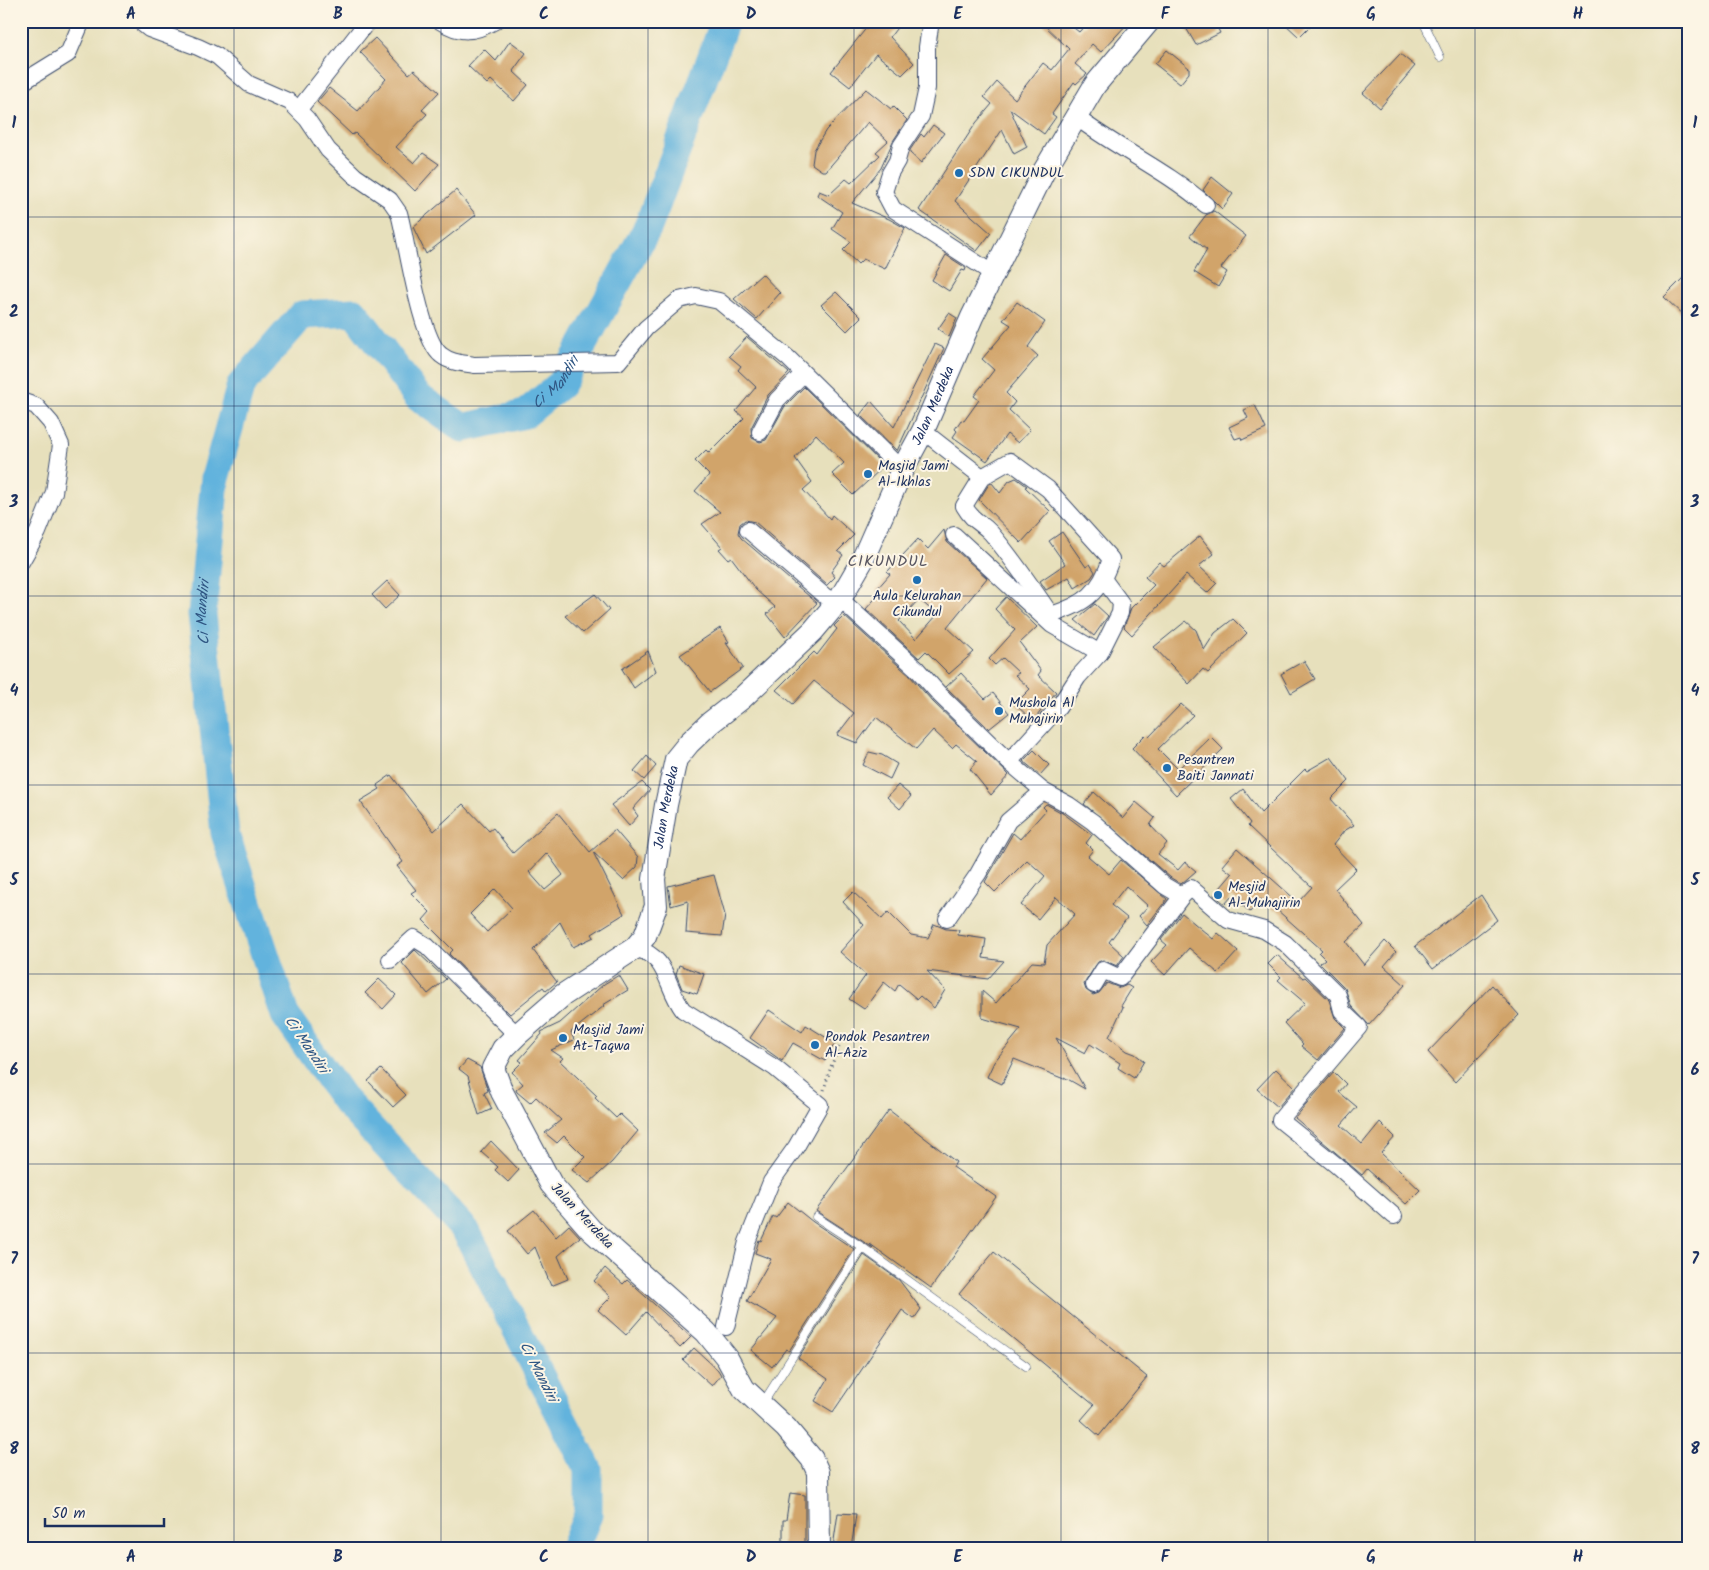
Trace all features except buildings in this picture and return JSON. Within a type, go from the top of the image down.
[{"type":"street","points":[[21,83],[68,54],[82,21]]},
{"type":"street","points":[[140,21],[149,29],[198,46],[216,56],[249,84],[290,102],[299,109],[328,150],[355,176],[390,200],[399,213],[421,312],[433,345],[440,355],[453,362],[474,365],[618,362],[646,328],[679,300],[696,296],[719,301],[750,324],[902,470]]},
{"type":"street","points":[[299,109],[368,21]]},
{"type":"street","points":[[440,21],[452,29],[466,32],[495,21]]},
{"type":"street","points":[[931,21],[926,47],[927,88],[921,116],[901,146],[884,192],[893,209],[992,273]]},
{"type":"street","name":"Jalan Merdeka","points":[[819,1549],[818,1472],[812,1459],[762,1405],[744,1389],[727,1358],[706,1332],[591,1230],[551,1184],[502,1092],[493,1068],[504,1049],[517,1034],[562,995],[635,948],[645,936],[656,906],[654,879],[676,759],[703,730],[742,698],[813,631],[840,599],[862,561],[992,273],[1044,171],[1095,85],[1149,21]]},
{"type":"street","points":[[1076,116],[1100,135],[1190,192],[1206,205]]},
{"type":"street","points":[[760,432],[776,400],[803,374]]},
{"type":"street","points":[[21,401],[36,406],[51,423],[61,445],[54,492],[38,532],[21,562]]},
{"type":"street","points":[[922,431],[982,477]]},
{"type":"street","points":[[1010,461],[1048,488],[1111,559],[1104,580],[1074,608],[1051,615],[1015,563],[989,531],[972,519],[964,506],[982,477],[1010,461]]},
{"type":"street","points":[[748,530],[827,598],[840,599],[917,669],[940,695],[1009,762],[1043,791],[1093,822],[1165,886],[1182,896]]},
{"type":"street","points":[[954,535],[1052,624],[1100,653]]},
{"type":"street","points":[[1009,762],[1058,708],[1078,677],[1100,653],[1120,613],[1120,603],[1104,580]]},
{"type":"street","points":[[947,919],[978,874],[1008,821],[1043,791]]},
{"type":"street","points":[[1094,985],[1103,970],[1120,978],[1182,896],[1191,888],[1228,920],[1264,930],[1286,943],[1338,995],[1342,1012],[1359,1028],[1280,1120],[1336,1165],[1394,1216]]},
{"type":"street","points":[[390,960],[414,938],[427,946],[517,1034]]},
{"type":"street","points":[[635,948],[647,951],[665,970],[674,999],[683,1010],[775,1068],[820,1105],[796,1147],[771,1182],[747,1242],[726,1327]]},
{"type":"lane","points":[[1424,21],[1440,57]]},
{"type":"lane","points":[[816,1217],[862,1247],[1026,1366]]},
{"type":"lane","points":[[762,1405],[862,1247]]},
{"type":"path","points":[[820,1105],[830,1068],[839,1047]]},
{"type":"waterway","name":"Ci Mandiri","points":[[574,1549],[588,1515],[588,1469],[466,1231],[345,1101],[285,1015],[225,833],[202,614],[215,478],[241,385],[302,315],[354,312],[418,397],[463,428],[525,414],[561,384],[648,227],[725,21]]},
{"type":"place","name":"SDN CIKUNDUL","points":[[959,173]]},
{"type":"place","name":"Masjid Jami Al-Ikhlas","points":[[868,474]]},
{"type":"place","name":"Aula Kelurahan Cikundul","points":[[917,580]]},
{"type":"place","name":"Mushola Al Muhajirin","points":[[999,711]]},
{"type":"place","name":"Pesantren Baiti Jannati","points":[[1167,768]]},
{"type":"place","name":"Mesjid Al-Muhajirin","points":[[1218,895]]},
{"type":"place","name":"Masjid Jami At-Taqwa","points":[[563,1038]]},
{"type":"place","name":"Pondok Pesantren Al-Aziz","points":[[815,1045]]},
{"type":"district","name":"CIKUNDUL","points":[[888,561]]}]
